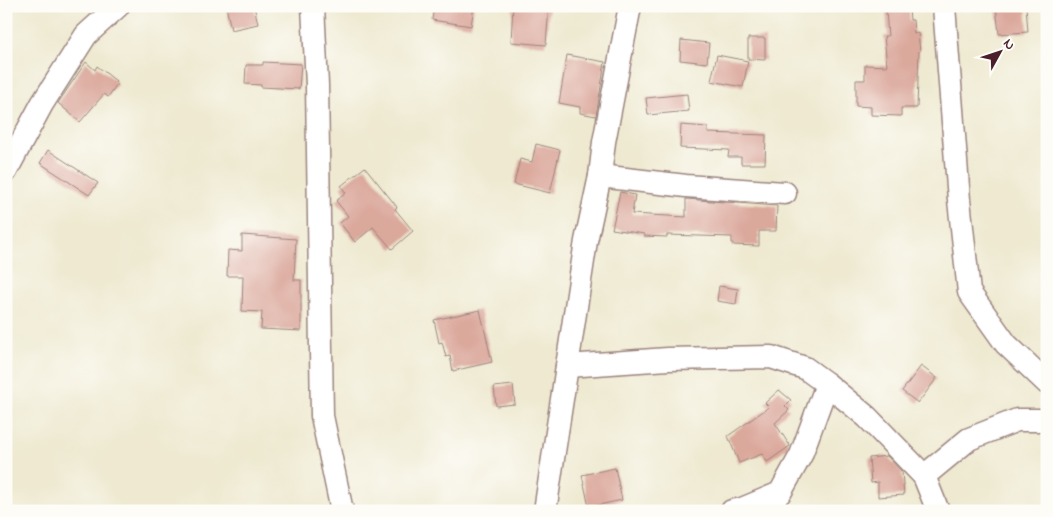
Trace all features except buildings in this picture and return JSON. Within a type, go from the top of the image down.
[{"type":"street","points":[[6,171],[42,104],[86,35],[118,6]]},
{"type":"street","points":[[313,6],[317,85],[322,416],[342,511]]},
{"type":"street","points":[[545,511],[586,241],[600,176],[604,142],[630,6]]},
{"type":"street","points":[[944,6],[969,292],[1006,344],[1047,383]]},
{"type":"street","points":[[600,176],[686,186],[785,192]]},
{"type":"street","points":[[567,366],[668,359],[771,357],[805,368],[867,417],[924,476],[938,511]]},
{"type":"street","points":[[732,511],[780,493],[800,454],[827,384]]},
{"type":"street","points":[[924,476],[969,439],[1017,420],[1047,420]]}]
